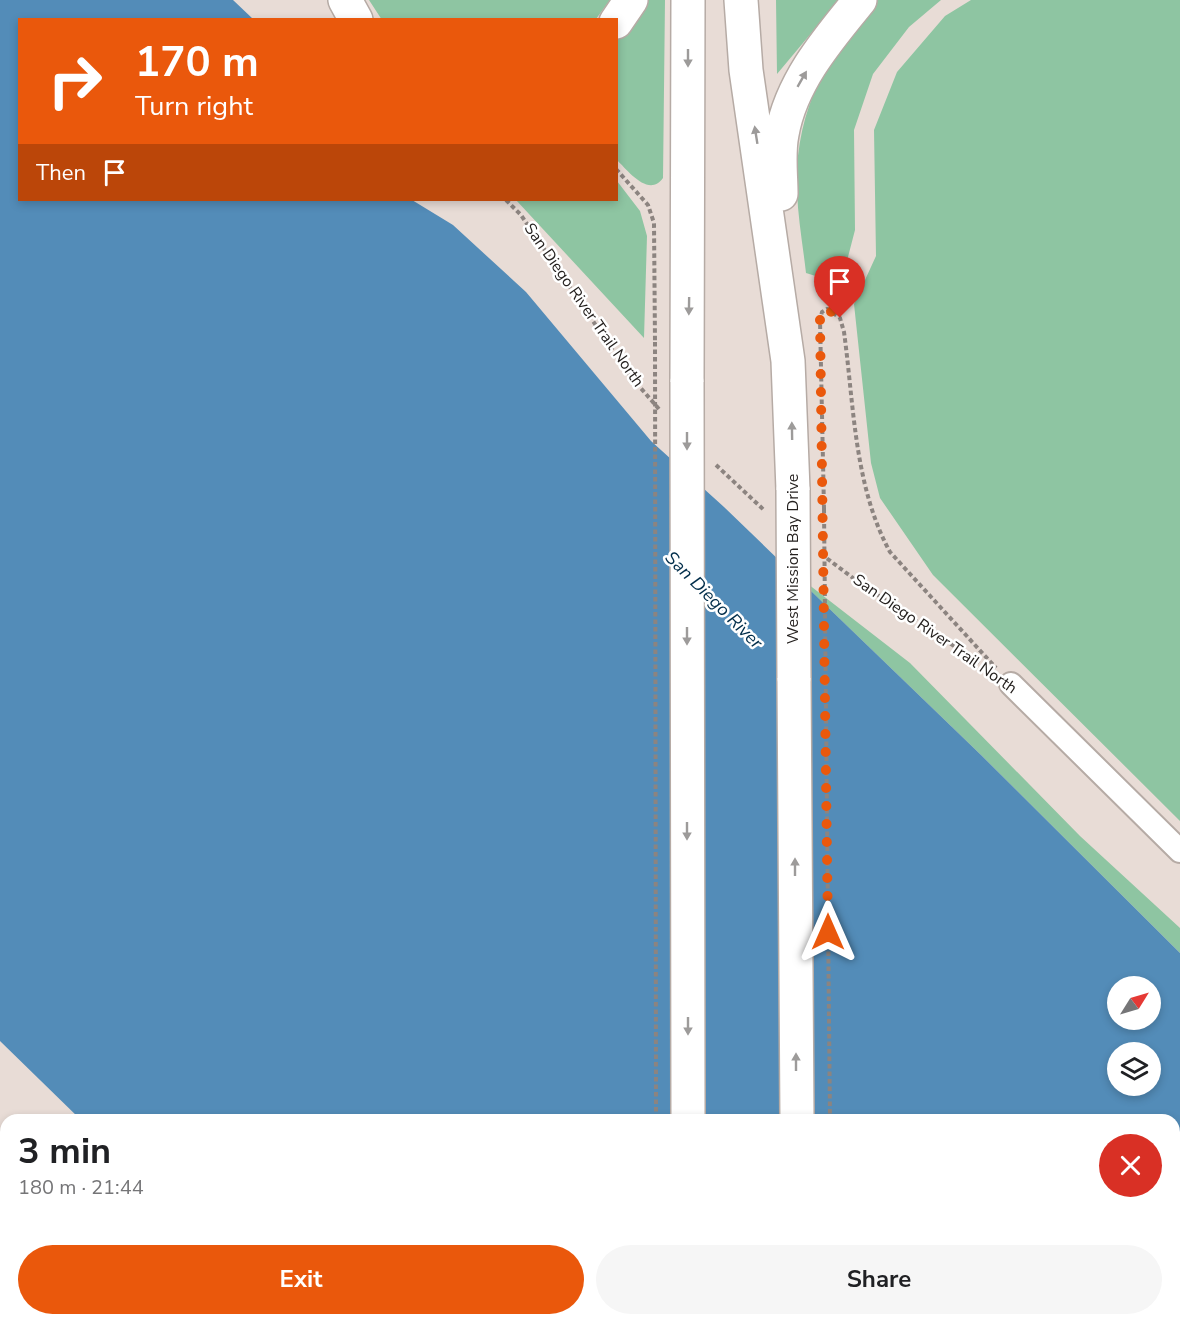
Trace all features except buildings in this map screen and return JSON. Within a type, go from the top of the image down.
[{"type":"main road","points":[[345,0],[355,18]]},
{"type":"main road","points":[[618,19],[631,0]]},
{"type":"main road","points":[[687,1114],[688,0]]},
{"type":"main road","name":"West Mission Bay Drive","points":[[741,0],[746,70],[780,297],[792,415],[796,1114]]},
{"type":"main road","points":[[780,297],[782,134],[796,90],[823,45],[861,0]]},
{"type":"street","name":"San Diego River Trail North","points":[[1011,684],[1180,851]]},
{"type":"path","points":[[618,171],[648,205],[654,223],[656,1114]]},
{"type":"path","name":"San Diego River Trail North","points":[[507,201],[521,215],[631,376],[662,412]]},
{"type":"path","points":[[830,1114],[820,320],[827,309],[840,318],[844,332],[863,477],[871,510],[884,540],[890,552],[949,619],[1011,684]]},
{"type":"path","points":[[712,461],[772,517]]},
{"type":"path","name":"San Diego River Trail North","points":[[816,550],[861,584],[1011,684]]},
{"type":"green space","points":[[369,0],[610,0],[597,18],[381,18]]},
{"type":"green space","points":[[644,0],[665,0],[663,178],[651,185],[639,181],[618,161],[618,33]]},
{"type":"green space","points":[[776,0],[839,0],[777,74]]},
{"type":"green space","points":[[878,0],[941,0],[909,27],[873,74],[854,130],[855,230],[841,284],[806,273],[799,222],[797,164],[807,111],[816,87],[843,41]]},
{"type":"green space","points":[[971,0],[1180,0],[1180,821],[933,575],[880,498],[871,463],[854,304],[876,256],[874,130],[897,72],[945,16]]},
{"type":"green space","points":[[618,182],[640,211],[647,236],[644,338],[517,201],[618,201]]},
{"type":"green space","points":[[786,567],[910,663],[1080,836],[1180,928],[1180,953],[980,754]]},
{"type":"water","name":"San Diego River","points":[[0,0],[233,0],[252,18],[18,18],[18,201],[414,201],[453,225],[526,292],[651,441],[724,507],[980,754],[1180,953],[1180,1114],[75,1114],[0,1041]]},
{"type":"route","points":[[828,932],[820,320],[822,312],[827,309],[833,310],[840,318]]}]
